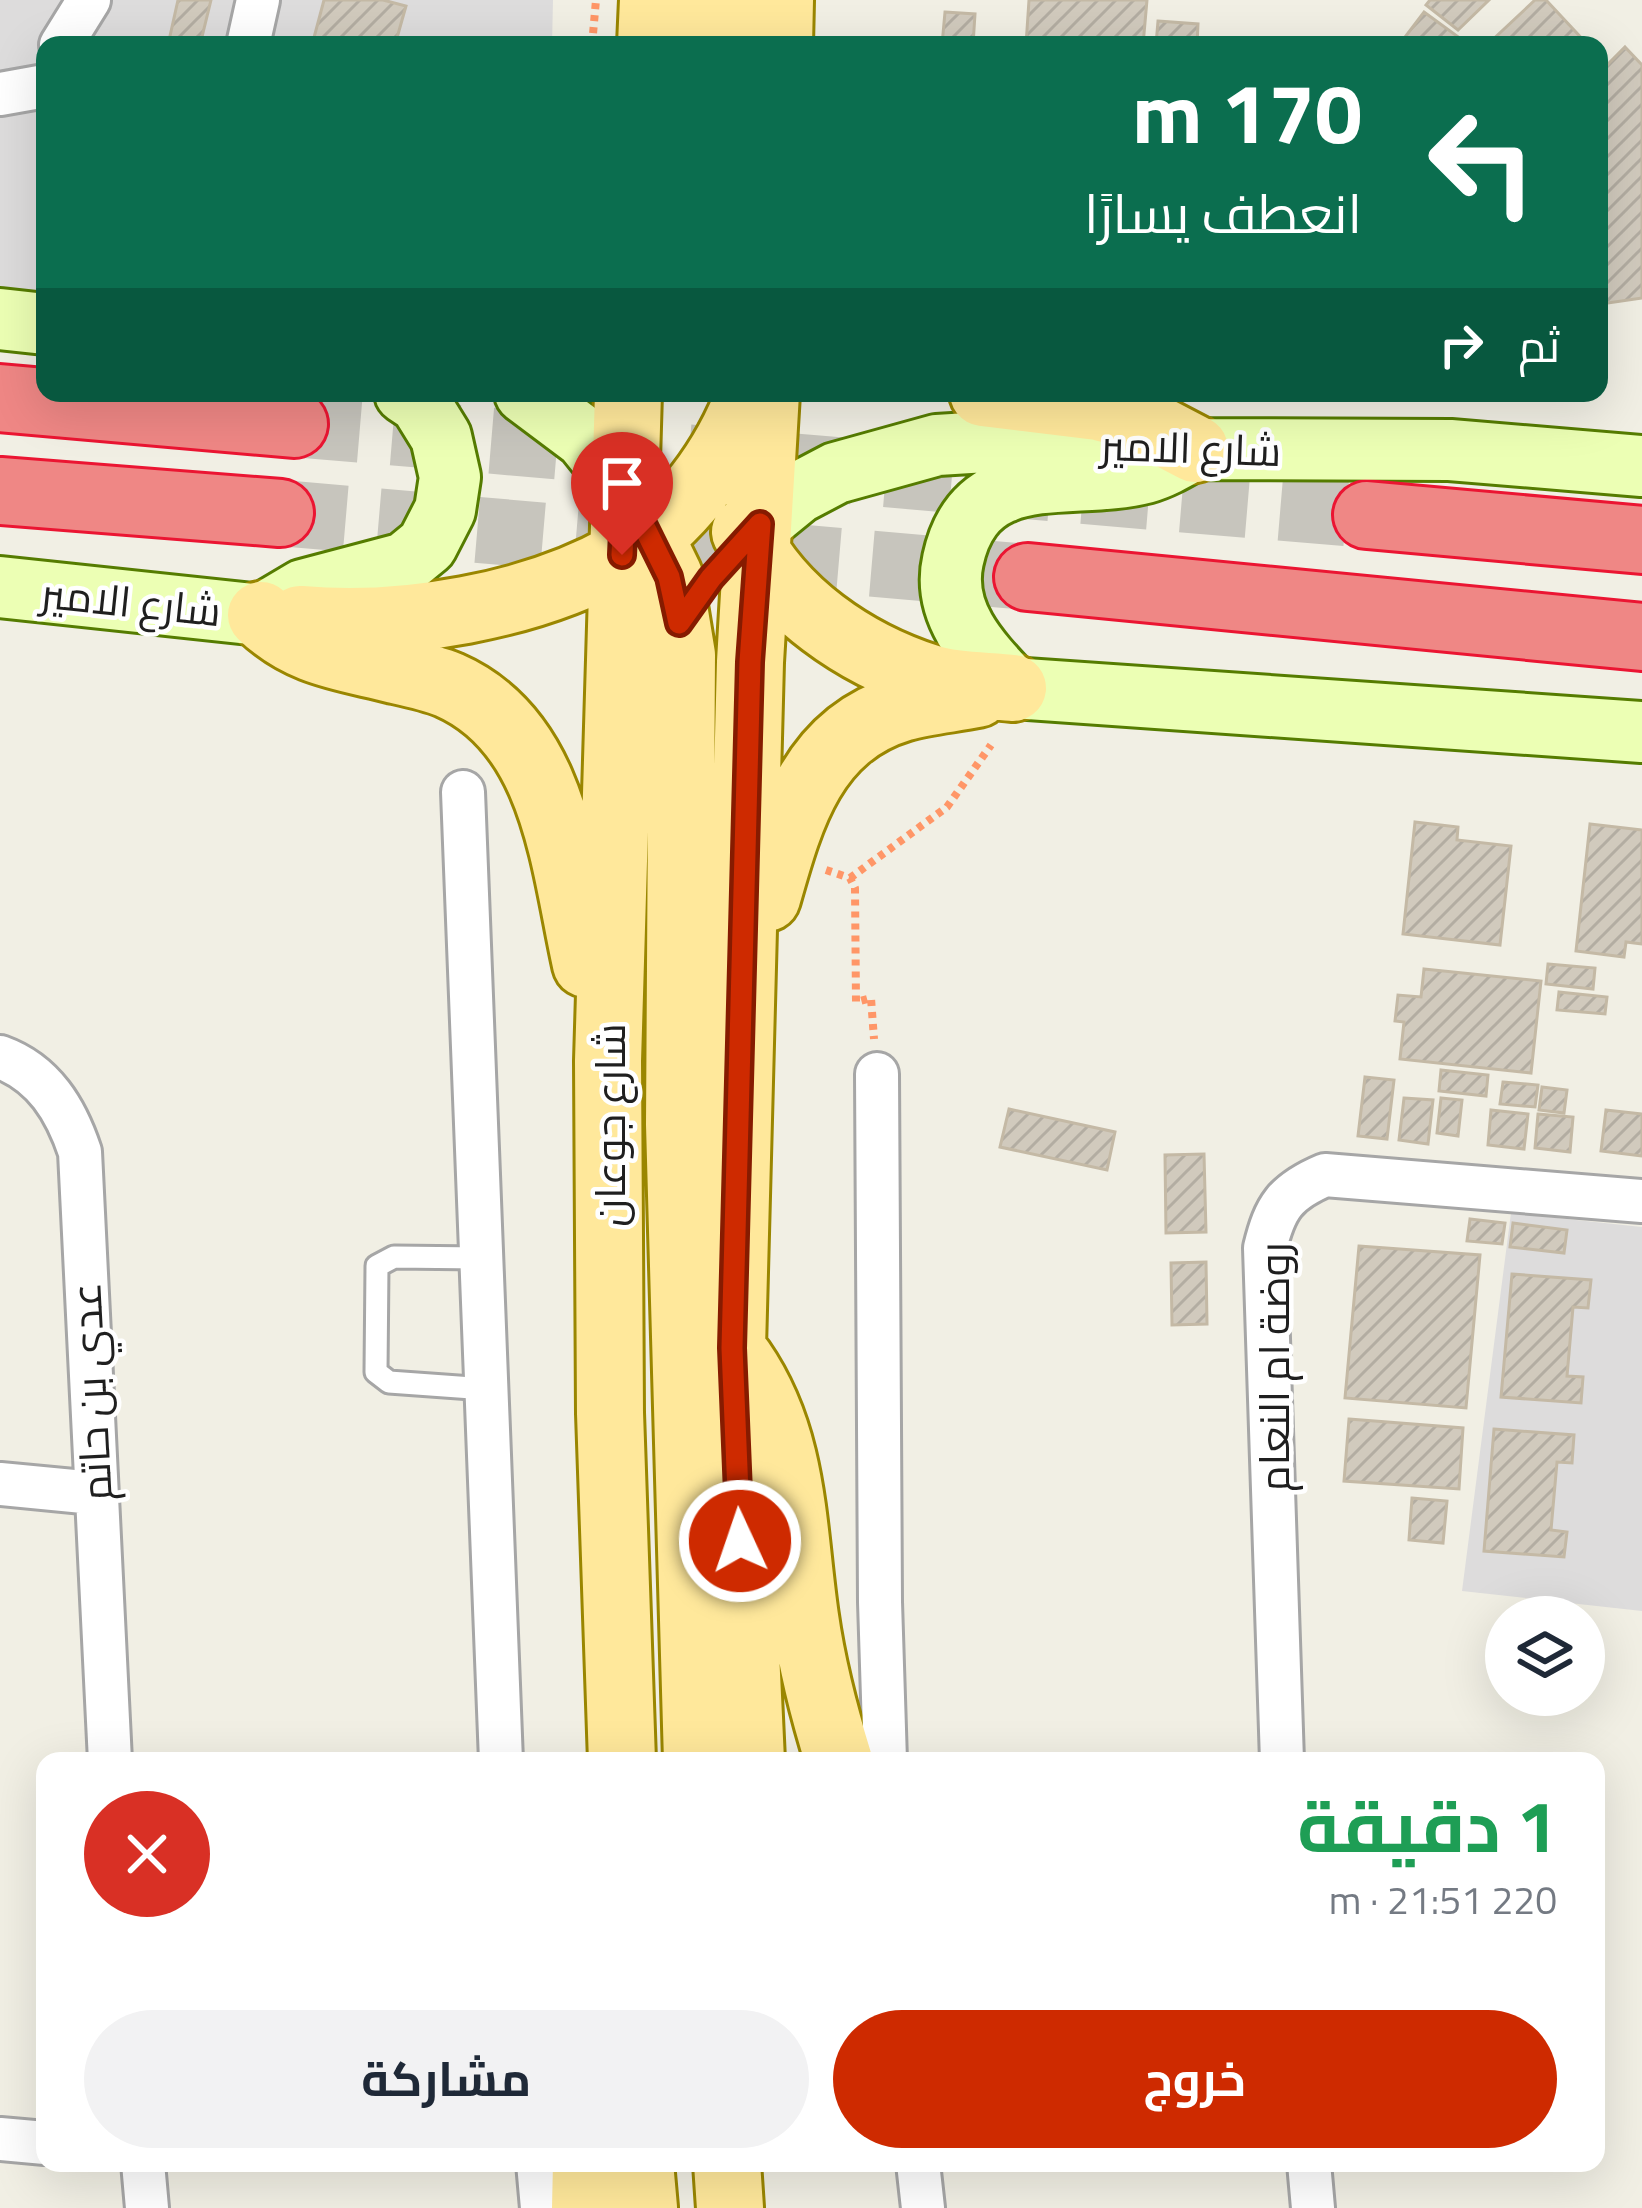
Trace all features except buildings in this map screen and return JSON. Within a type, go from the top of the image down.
[{"type":"highway","points":[[0,398],[36,401]]},
{"type":"highway","points":[[45,402],[294,424]]},
{"type":"highway","points":[[0,490],[280,513]]},
{"type":"highway","points":[[1367,515],[1642,540]]},
{"type":"highway","points":[[1028,577],[1642,638]]},
{"type":"main road","points":[[651,36],[653,0]]},
{"type":"main road","points":[[715,36],[717,0]]},
{"type":"main road","points":[[779,36],[781,0]]},
{"type":"main road","points":[[0,319],[36,323]]},
{"type":"main road","points":[[261,616],[303,590],[405,563],[427,544],[445,510],[450,477],[441,437],[419,402]]},
{"type":"main road","points":[[537,402],[585,438],[633,526],[669,577],[679,623],[679,1124],[697,1752]]},
{"type":"main road","name":"شارع جوعان","points":[[622,1752],[610,1413],[608,1061],[614,760],[633,526],[628,402]]},
{"type":"main road","points":[[706,402],[718,459],[755,539],[797,601],[843,640],[994,711]]},
{"type":"main road","points":[[261,616],[346,621],[451,613],[513,598],[687,498],[718,459],[746,402]]},
{"type":"main road","points":[[751,1752],[732,1348],[750,662],[765,402]]},
{"type":"main road","points":[[1063,402],[1130,415],[1195,449]]},
{"type":"main road","name":"شارع الامير","points":[[755,539],[798,493],[836,473],[937,445],[1002,441],[1195,449],[1450,450],[1642,466]]},
{"type":"main road","points":[[994,711],[953,604],[950,574],[956,545],[970,519],[991,498],[1018,485],[1147,473],[1195,449]]},
{"type":"main road","points":[[614,760],[679,623],[711,578],[755,539]]},
{"type":"main road","name":"شارع الامير","points":[[0,586],[261,616]]},
{"type":"main road","points":[[261,616],[279,633],[322,655],[451,686],[486,710],[523,746],[546,788],[608,1061]]},
{"type":"main road","points":[[744,976],[798,799],[822,760],[850,733],[905,707],[1642,732]]},
{"type":"main road","points":[[732,1348],[770,1410],[782,1444],[812,1660],[837,1752]]},
{"type":"main road","points":[[585,2208],[586,2172]]},
{"type":"main road","points":[[641,2172],[644,2208]]},
{"type":"main road","points":[[728,2172],[730,2208]]},
{"type":"main road","points":[[772,2172],[774,2208]]},
{"type":"street","points":[[67,36],[89,0]]},
{"type":"street","points":[[250,36],[258,0]]},
{"type":"street","points":[[0,94],[36,88]]},
{"type":"street","points":[[463,791],[501,1752]]},
{"type":"street","name":"عدي بن حاتم","points":[[0,1057],[45,1085],[68,1116],[80,1152],[109,1752]]},
{"type":"street","points":[[877,1074],[885,1752]]},
{"type":"street","name":"روضة ام النعام","points":[[1282,1752],[1265,1248],[1274,1214],[1298,1186],[1325,1174],[1642,1201]]},
{"type":"street","points":[[0,1484],[94,1493]]},
{"type":"street","points":[[0,2139],[36,2142]]},
{"type":"street","points":[[144,2172],[147,2208]]},
{"type":"street","points":[[539,2172],[542,2208]]},
{"type":"street","points":[[919,2172],[923,2208]]},
{"type":"street","points":[[1310,2172],[1312,2208]]},
{"type":"lane","points":[[482,1258],[394,1257],[376,1266],[376,1372],[389,1382],[486,1389]]},
{"type":"path","points":[[593,36],[596,0]]},
{"type":"path","points":[[850,878],[947,807],[997,735],[994,711]]},
{"type":"path","points":[[811,870],[837,871],[850,878],[855,888],[856,1002],[871,998],[877,1074]]},
{"type":"shaded area","points":[[0,0],[553,0],[552,36],[36,36],[36,296],[0,294]]},
{"type":"shaded area","points":[[1511,1213],[1642,1227],[1642,1611],[1605,1607],[1605,1596],[1462,1591]]},
{"type":"tunnel","points":[[294,424],[1367,515]]},
{"type":"tunnel","points":[[280,513],[1028,577]]},
{"type":"route","points":[[622,555],[625,488],[669,577],[679,623],[711,578],[760,524],[750,662],[732,1348],[740,1541]]}]
